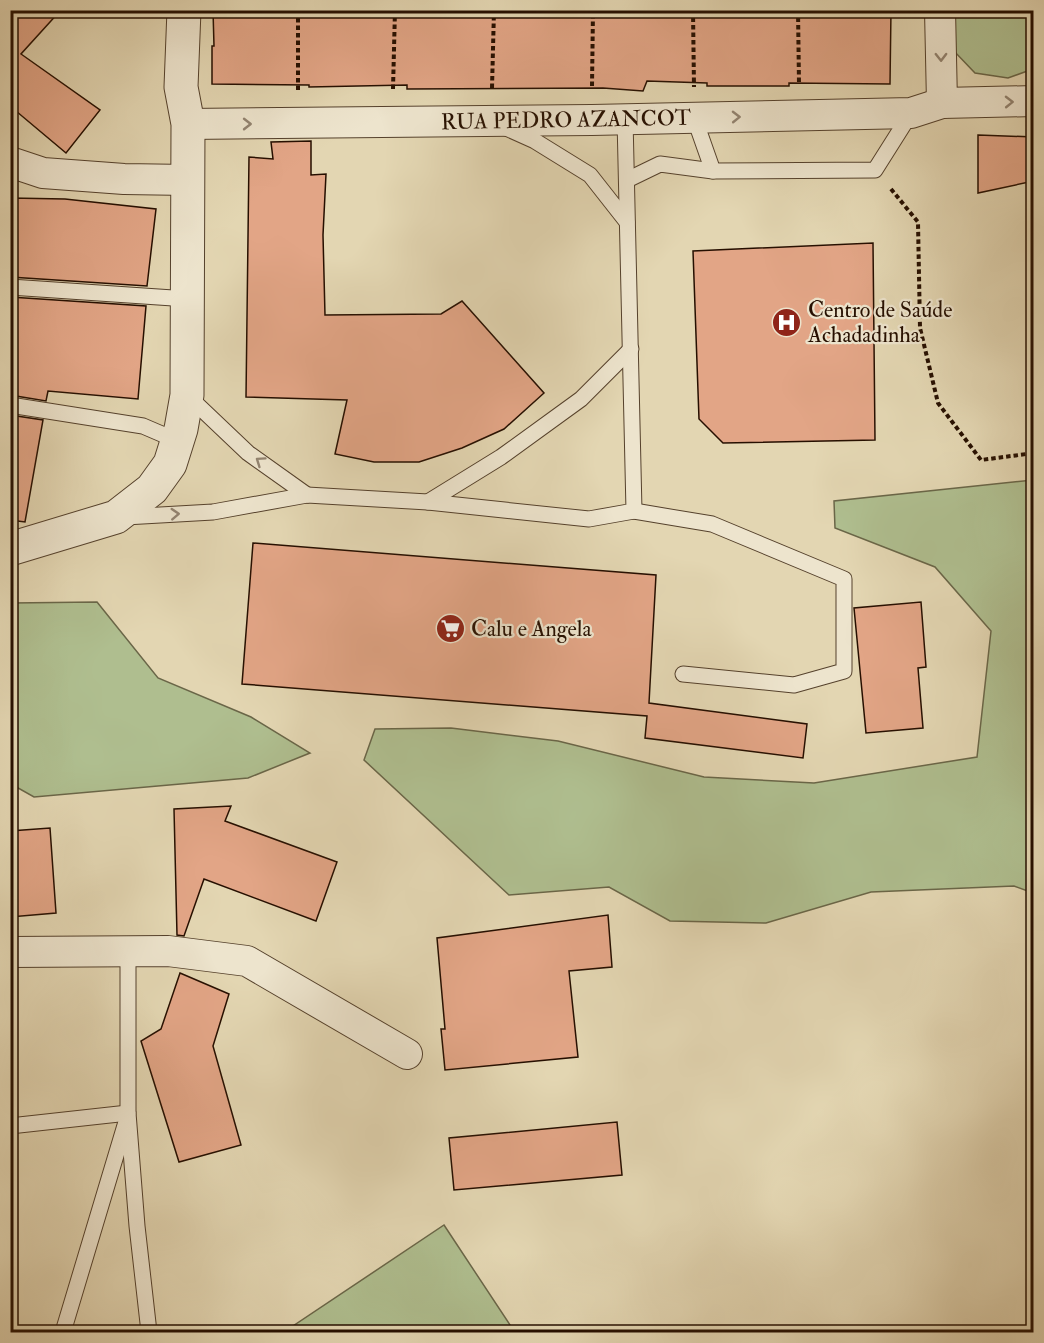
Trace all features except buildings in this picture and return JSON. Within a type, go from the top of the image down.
[{"type":"street","points":[[10,549],[116,517],[152,489],[170,465],[178,441],[187,395],[188,124],[181,87],[184,10]]},
{"type":"street","points":[[940,10],[942,103]]},
{"type":"street","name":"RUA PEDRO AZANCOT","points":[[188,124],[592,120],[912,112],[942,103],[1034,101]]},
{"type":"street","points":[[10,162],[43,173],[124,179],[188,180]]},
{"type":"street","points":[[10,952],[168,951],[247,961],[407,1053]]},
{"type":"lane","points":[[627,180],[660,164],[713,171],[875,170],[912,112]]},
{"type":"lane","points":[[694,117],[713,171]]},
{"type":"lane","points":[[625,119],[634,511]]},
{"type":"lane","points":[[492,121],[535,141],[590,175],[627,222]]},
{"type":"lane","points":[[10,287],[188,299]]},
{"type":"lane","points":[[428,502],[501,457],[581,399],[631,349]]},
{"type":"lane","points":[[187,395],[248,453],[307,495]]},
{"type":"lane","points":[[10,405],[142,426],[178,441]]},
{"type":"lane","points":[[116,517],[213,512],[307,495],[428,502],[589,519],[634,511],[712,524],[844,579],[844,671],[794,686],[683,674]]},
{"type":"lane","points":[[128,951],[128,1113],[137,1226],[149,1332]]},
{"type":"lane","points":[[10,1126],[128,1113]]},
{"type":"lane","points":[[63,1332],[128,1113]]},
{"type":"path","points":[[298,10],[298,123]]},
{"type":"path","points":[[393,122],[395,10]]},
{"type":"path","points":[[492,121],[494,10]]},
{"type":"path","points":[[592,120],[593,10]]},
{"type":"path","points":[[693,10],[694,117]]},
{"type":"path","points":[[798,10],[800,115]]},
{"type":"path","points":[[875,170],[918,222],[920,328],[938,403],[981,460],[1034,453]]},
{"type":"green space","points":[[952,11],[1033,11],[1033,69],[1008,78],[975,73],[953,50]]},
{"type":"green space","points":[[1033,480],[1033,893],[1014,886],[871,892],[766,923],[670,921],[609,887],[509,895],[364,760],[375,729],[451,728],[558,741],[704,777],[814,783],[977,757],[991,631],[935,567],[835,528],[834,501]]},
{"type":"green space","points":[[97,602],[158,678],[251,717],[310,753],[248,778],[34,797],[11,784],[11,603]]},
{"type":"green space","points":[[444,1225],[512,1328],[505,1332],[284,1332]]},
{"type":"place","name":"Centro de Saúde Achadadinha","points":[[787,323]]},
{"type":"place","name":"Calu e Angela","points":[[450,629]]}]
